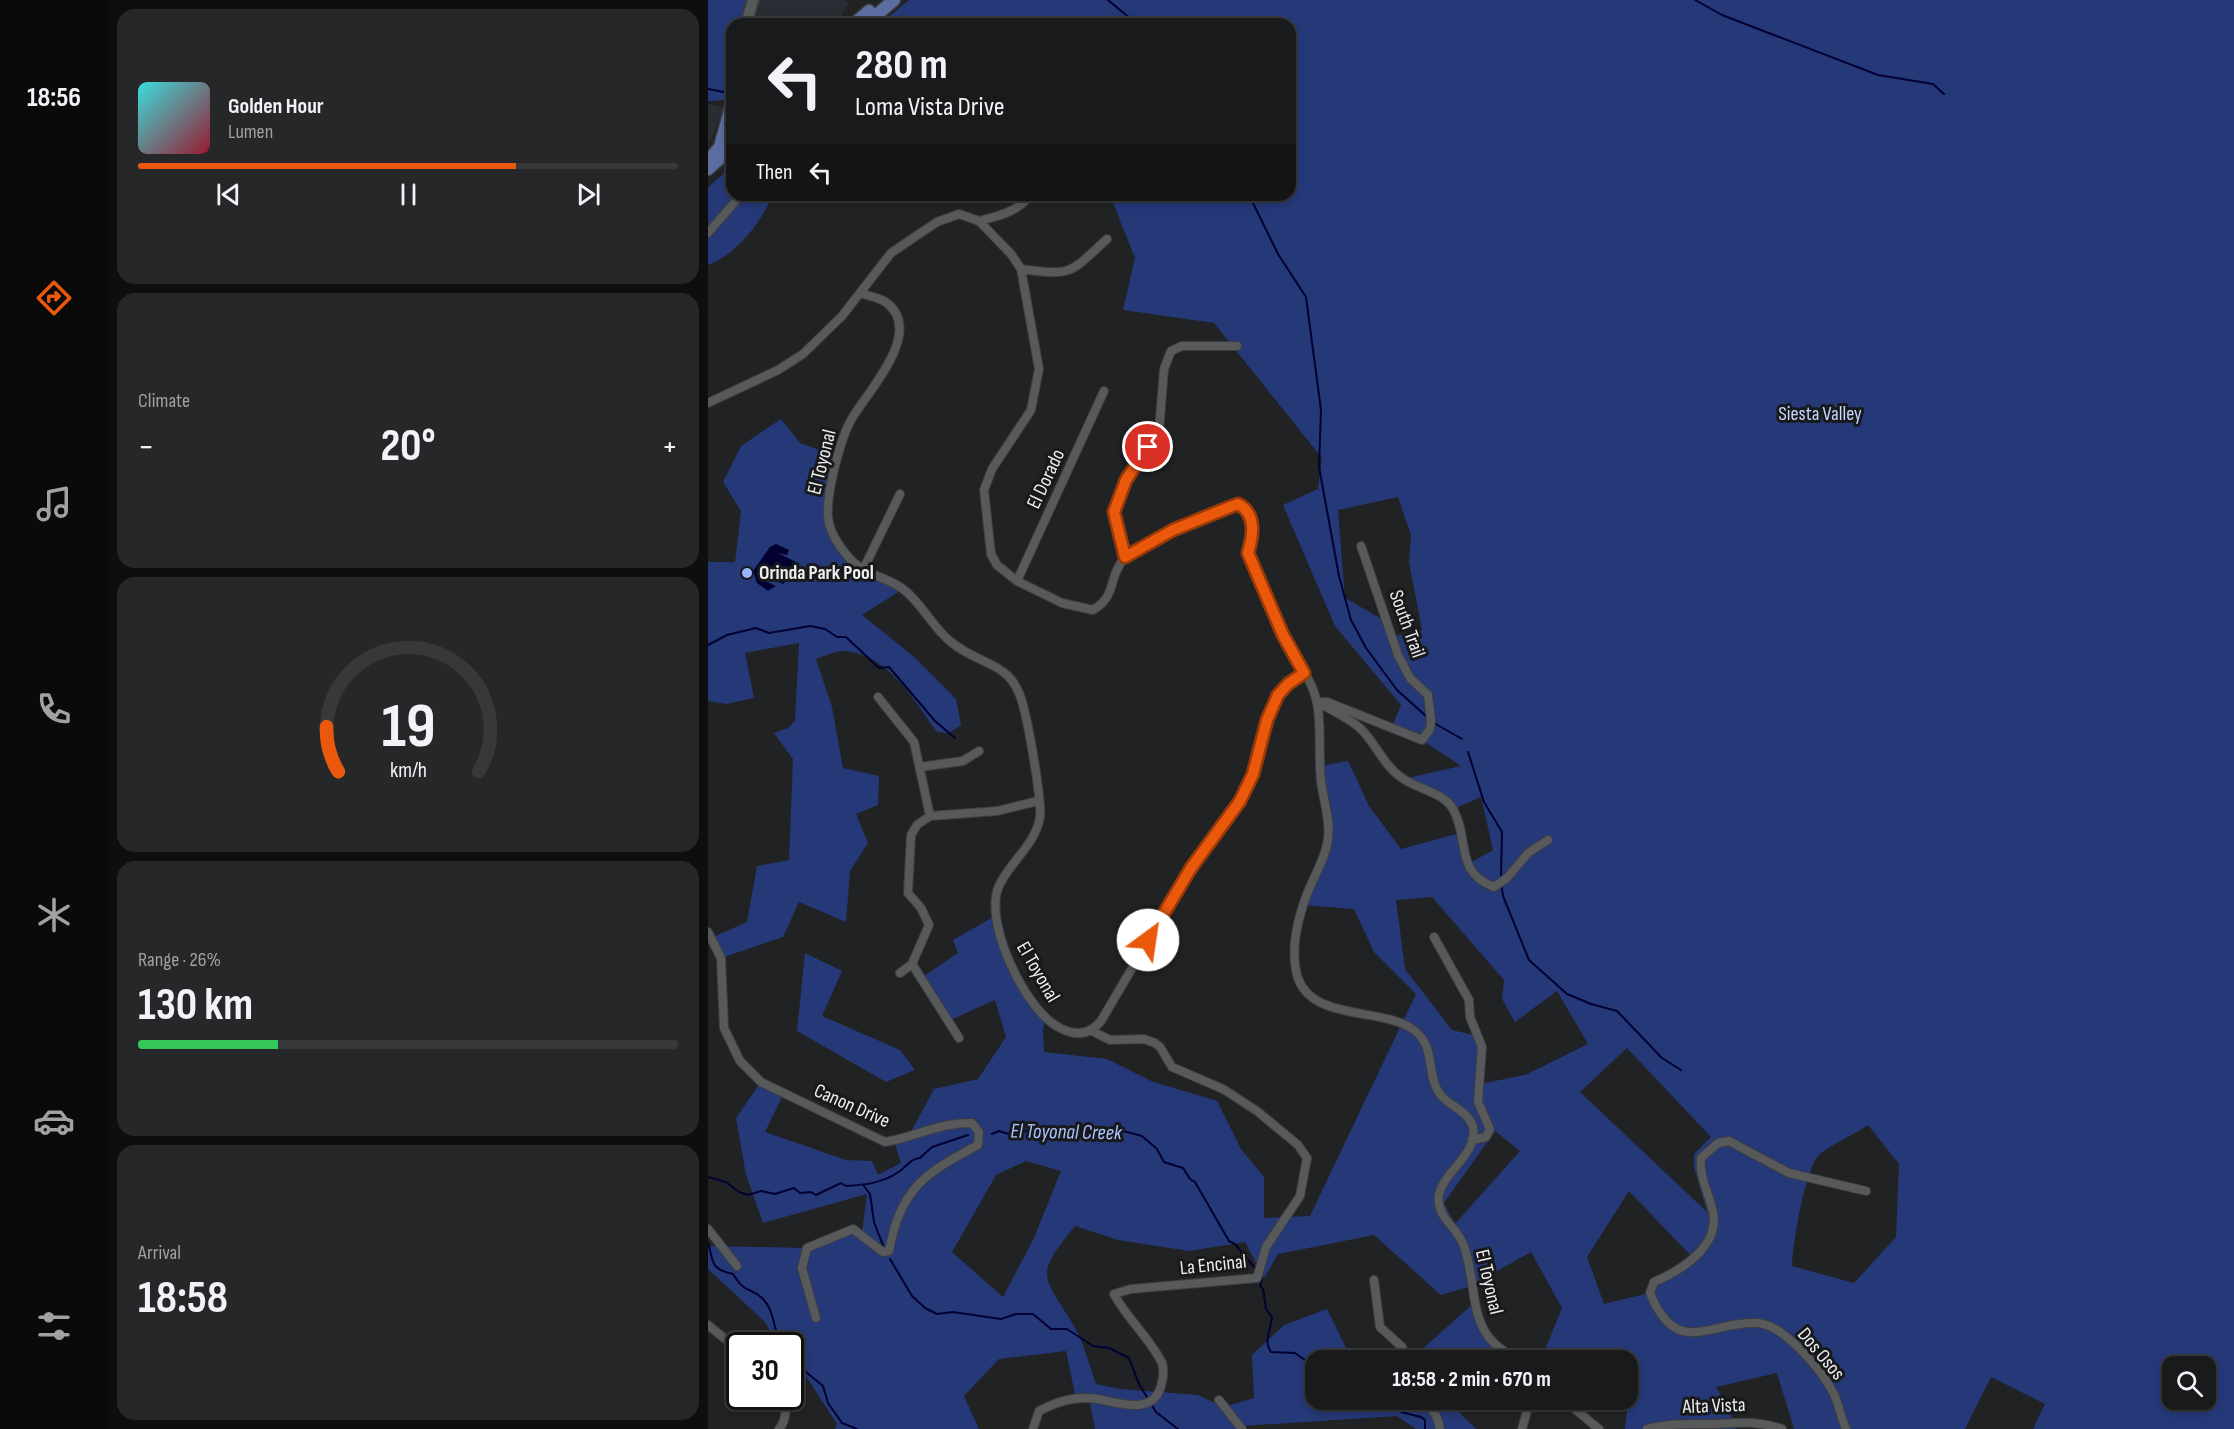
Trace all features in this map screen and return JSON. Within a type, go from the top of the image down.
[{"type":"main road","points":[[861,18],[881,0]]},
{"type":"main road","points":[[873,18],[894,0]]},
{"type":"main road","points":[[708,160],[726,147]]},
{"type":"main road","points":[[708,169],[726,147]]},
{"type":"street","points":[[748,18],[753,0]]},
{"type":"street","points":[[708,232],[736,201]]},
{"type":"street","points":[[708,403],[778,370],[803,354],[817,342],[860,293],[891,253],[937,222],[959,214],[979,220],[1002,215],[1026,201]]},
{"type":"street","points":[[979,220],[1011,254],[1021,269],[1037,348],[1038,380],[1031,410],[992,469],[984,489],[993,560],[1017,581],[1062,603],[1093,610],[1108,597],[1125,557],[1173,530],[1238,504],[1245,508],[1252,523],[1253,538],[1248,553],[1283,635],[1317,702],[1319,766],[1329,836],[1301,912],[1294,956],[1298,979],[1306,992],[1325,1004],[1354,1014],[1391,1019],[1418,1033],[1431,1057],[1438,1091],[1470,1121],[1473,1128],[1472,1140]]},
{"type":"street","points":[[1021,269],[1066,273],[1107,239]]},
{"type":"street","name":"El Toyonal","points":[[860,293],[887,303],[898,322],[898,338],[886,371],[857,410],[844,435],[829,496],[828,519],[832,530],[855,564],[903,589],[948,640],[1012,679],[1021,696],[1027,722],[1040,816],[1032,840],[999,886],[995,901],[997,925],[1011,965],[1046,1018],[1068,1031],[1080,1034],[1092,1031]]},
{"type":"street","points":[[1125,557],[1114,512],[1126,480],[1159,431],[1164,369],[1171,351],[1182,346],[1237,346]]},
{"type":"street","name":"El Dorado","points":[[1017,581],[1104,391]]},
{"type":"street","points":[[864,570],[900,494]]},
{"type":"street","name":"South Trail","points":[[1317,702],[1327,702],[1422,740],[1430,729],[1428,694],[1410,678],[1398,655],[1361,546]]},
{"type":"street","points":[[1092,1031],[1111,1005],[1191,868],[1240,801],[1253,774],[1267,720],[1278,695],[1288,684],[1304,673]]},
{"type":"street","points":[[878,697],[914,741],[930,816]]},
{"type":"street","points":[[1317,702],[1359,727],[1378,749],[1388,766],[1402,779],[1438,796],[1453,809],[1468,865],[1478,881],[1494,886],[1507,878],[1528,853],[1548,840]]},
{"type":"street","points":[[920,767],[963,761],[979,751]]},
{"type":"street","points":[[900,973],[912,964],[929,925],[921,908],[908,893],[911,835],[917,825],[930,816],[997,811],[1038,801]]},
{"type":"street","name":"Canon Drive","points":[[708,932],[721,958],[724,1028],[740,1061],[761,1082],[885,1142],[907,1139],[950,1122],[972,1123],[979,1132],[978,1145],[925,1177],[906,1198],[894,1227],[889,1251],[883,1252],[853,1228],[807,1248],[802,1268],[816,1318]]},
{"type":"street","name":"El Toyonal","points":[[1434,937],[1469,1000],[1470,1017],[1482,1047],[1483,1060],[1477,1093],[1490,1129],[1486,1137],[1472,1140],[1441,1188],[1439,1208],[1464,1246],[1474,1303],[1485,1334],[1501,1350]]},
{"type":"street","points":[[912,964],[959,1038]]},
{"type":"street","name":"La Encinal","points":[[1033,1429],[1039,1411],[1058,1401],[1089,1398],[1119,1405],[1148,1403],[1155,1398],[1162,1383],[1163,1364],[1114,1294],[1131,1289],[1257,1278],[1266,1247],[1300,1196],[1306,1174],[1307,1158],[1298,1145],[1257,1111],[1223,1089],[1172,1067],[1155,1043],[1144,1039],[1110,1040],[1092,1031]]},
{"type":"street","name":"Dos Osos","points":[[1845,1429],[1834,1396],[1821,1373],[1789,1338],[1760,1323],[1691,1333],[1668,1324],[1658,1313],[1650,1293],[1654,1282],[1679,1271],[1704,1248],[1711,1232],[1714,1214],[1705,1191],[1701,1158],[1718,1143],[1730,1141],[1789,1173],[1866,1191]]},
{"type":"street","points":[[708,1228],[737,1266]]},
{"type":"street","points":[[1374,1280],[1380,1327],[1403,1350]]},
{"type":"street","points":[[708,1325],[726,1340]]},
{"type":"street","points":[[1219,1400],[1242,1429]]},
{"type":"street","points":[[779,1429],[784,1424],[784,1410]]},
{"type":"street","points":[[1433,1410],[1440,1429]]},
{"type":"street","points":[[1522,1429],[1527,1410]]},
{"type":"street","points":[[1576,1410],[1599,1429]]},
{"type":"street","name":"Alta Vista","points":[[1647,1429],[1662,1425],[1708,1426],[1760,1422],[1782,1429]]},
{"type":"shaded area","points":[[753,0],[842,0],[849,2],[840,18],[748,18]]},
{"type":"shaded area","points":[[708,104],[726,106],[726,113],[721,115],[708,147]]},
{"type":"shaded area","name":"Orinda Park Pool","points":[[776,544],[789,550],[787,555],[778,553],[798,563],[798,570],[783,584],[767,577],[765,581],[776,586],[768,591],[757,583],[753,571],[770,547]]},
{"type":"green space","points":[[708,0],[753,0],[748,18],[726,18],[726,100],[708,101]]},
{"type":"green space","name":"Siesta Valley","points":[[909,0],[2234,0],[2234,1429],[2033,1429],[2045,1404],[1991,1377],[1965,1429],[1794,1429],[1777,1373],[1716,1387],[1730,1412],[1736,1429],[1625,1429],[1627,1410],[1638,1410],[1638,1350],[1551,1350],[1546,1347],[1562,1308],[1531,1252],[1471,1286],[1441,1295],[1374,1235],[1278,1254],[1264,1278],[1245,1242],[1189,1251],[1118,1240],[1075,1226],[1053,1256],[1047,1276],[1055,1296],[1078,1333],[1096,1384],[1120,1389],[1198,1395],[1224,1407],[1254,1398],[1252,1355],[1284,1325],[1327,1309],[1347,1350],[1305,1350],[1305,1410],[1457,1410],[1476,1429],[1416,1429],[1397,1416],[1241,1426],[1237,1429],[1095,1429],[1089,1398],[1076,1399],[1066,1351],[999,1359],[964,1396],[979,1429],[835,1429],[837,1424],[804,1373],[804,1332],[770,1332],[765,1322],[708,1269],[708,1246],[807,1248],[842,1233],[862,1233],[867,1194],[763,1223],[746,1175],[736,1118],[761,1082],[784,1093],[765,1132],[846,1160],[872,1161],[878,1175],[901,1163],[894,1141],[907,1139],[934,1089],[978,1079],[1006,1037],[995,1000],[948,1021],[921,978],[958,953],[953,940],[995,916],[1011,965],[1045,1018],[1044,1052],[1107,1059],[1151,1081],[1217,1101],[1241,1149],[1264,1177],[1264,1218],[1310,1216],[1416,994],[1374,952],[1354,909],[1304,905],[1328,842],[1319,766],[1348,761],[1369,806],[1401,849],[1460,833],[1468,864],[1493,850],[1481,797],[1453,809],[1403,779],[1461,766],[1422,740],[1391,729],[1401,705],[1335,626],[1283,505],[1318,489],[1322,458],[1214,323],[1123,310],[1135,258],[1112,201],[1296,201],[1296,18],[887,18]],"holes":[[[1398,497],[1411,535],[1409,562],[1422,630],[1391,637],[1385,621],[1345,598],[1338,510]],[[1432,897],[1504,980],[1502,999],[1515,1022],[1557,991],[1588,1044],[1525,1075],[1480,1084],[1484,1058],[1473,1035],[1452,1030],[1405,969],[1396,900]],[[1627,1048],[1711,1137],[1694,1154],[1694,1167],[1707,1212],[1580,1092]],[[1868,1125],[1899,1164],[1896,1237],[1854,1283],[1792,1266],[1805,1189],[1809,1174],[1820,1154]],[[1495,1131],[1520,1151],[1455,1224],[1444,1203]],[[1026,1161],[1061,1171],[1034,1238],[1003,1297],[952,1252],[996,1175]],[[1629,1191],[1693,1258],[1654,1282],[1645,1294],[1604,1304],[1587,1257]]]},
{"type":"green space","points":[[726,172],[726,201],[770,201],[745,239],[727,254],[708,265],[708,187]]},
{"type":"green space","points":[[781,419],[800,443],[839,457],[829,496],[829,524],[855,564],[903,589],[862,615],[913,656],[956,699],[961,725],[949,733],[937,732],[898,680],[874,660],[844,651],[816,659],[832,707],[843,768],[879,776],[878,805],[856,814],[868,843],[850,871],[846,922],[799,902],[783,937],[721,958],[711,938],[747,922],[757,866],[789,860],[793,759],[774,733],[788,728],[795,721],[799,643],[745,653],[754,698],[726,704],[708,701],[708,562],[735,562],[741,511],[723,482],[741,446]]},
{"type":"green space","points":[[805,953],[842,971],[822,1016],[900,1050],[915,1070],[886,1082],[797,1031]]},
{"type":"green space","points":[[1474,1303],[1495,1345],[1491,1350],[1421,1350]]},
{"type":"waterway","points":[[1108,0],[1130,18]]},
{"type":"waterway","points":[[1695,0],[1722,15],[1878,75],[1933,84],[1944,94]]},
{"type":"waterway","points":[[708,89],[726,92]]},
{"type":"waterway","points":[[1252,201],[1278,254],[1306,297],[1321,410],[1319,467],[1339,576],[1351,620],[1366,648],[1397,690],[1427,717]]},
{"type":"waterway","points":[[708,645],[727,635],[756,628],[769,633],[810,626],[825,629],[837,637],[846,637],[879,668],[889,667],[935,721],[955,738]]},
{"type":"waterway","points":[[1434,723],[1462,739]]},
{"type":"waterway","points":[[1468,752],[1484,802],[1502,832],[1501,875]]},
{"type":"waterway","points":[[1502,888],[1503,896],[1529,960],[1567,994],[1617,1011],[1662,1058],[1681,1070]]},
{"type":"waterway","name":"El Toyonal Creek","points":[[992,1134],[999,1131],[1012,1135],[1035,1128],[1055,1134],[1070,1130],[1102,1135],[1123,1131],[1142,1136],[1157,1149],[1164,1162],[1183,1168],[1190,1179],[1195,1182],[1229,1241],[1235,1244],[1255,1268]]},
{"type":"waterway","name":"El Toyonal Creek","points":[[708,1177],[726,1182],[739,1192],[748,1195],[761,1191],[775,1194],[794,1188],[800,1193],[811,1192],[816,1195],[841,1183],[846,1186],[860,1185],[887,1178],[900,1171],[911,1161],[920,1158],[932,1147],[968,1135]]},
{"type":"waterway","points":[[864,1186],[870,1194],[874,1222],[884,1248]]},
{"type":"waterway","name":"El Toyonal Creek","points":[[708,1243],[716,1267],[733,1274],[744,1288],[758,1294],[767,1304],[777,1332]]},
{"type":"waterway","points":[[890,1259],[912,1296],[925,1308],[937,1314],[953,1312],[1001,1319],[1016,1314],[1033,1314],[1051,1329],[1067,1329],[1093,1346],[1109,1348],[1129,1358],[1139,1384],[1156,1412],[1178,1429]]},
{"type":"waterway","name":"El Toyonal Creek","points":[[1262,1280],[1260,1286],[1263,1289],[1266,1309],[1272,1317],[1268,1340],[1271,1352],[1295,1353],[1305,1360]]},
{"type":"waterway","name":"El Toyonal Creek","points":[[804,1369],[823,1386],[828,1403],[842,1423],[857,1429]]},
{"type":"waterway","name":"El Toyonal Creek","points":[[1398,1410],[1421,1417],[1425,1420],[1425,1429]]},
{"type":"place","name":"Orinda Park Pool","points":[[747,573]]},
{"type":"route","points":[[1148,447],[1126,480],[1114,512],[1125,557],[1173,530],[1238,504],[1245,508],[1252,523],[1253,538],[1248,553],[1283,635],[1304,673],[1282,689],[1278,695],[1267,720],[1253,774],[1240,801],[1191,868],[1148,940]]}]
